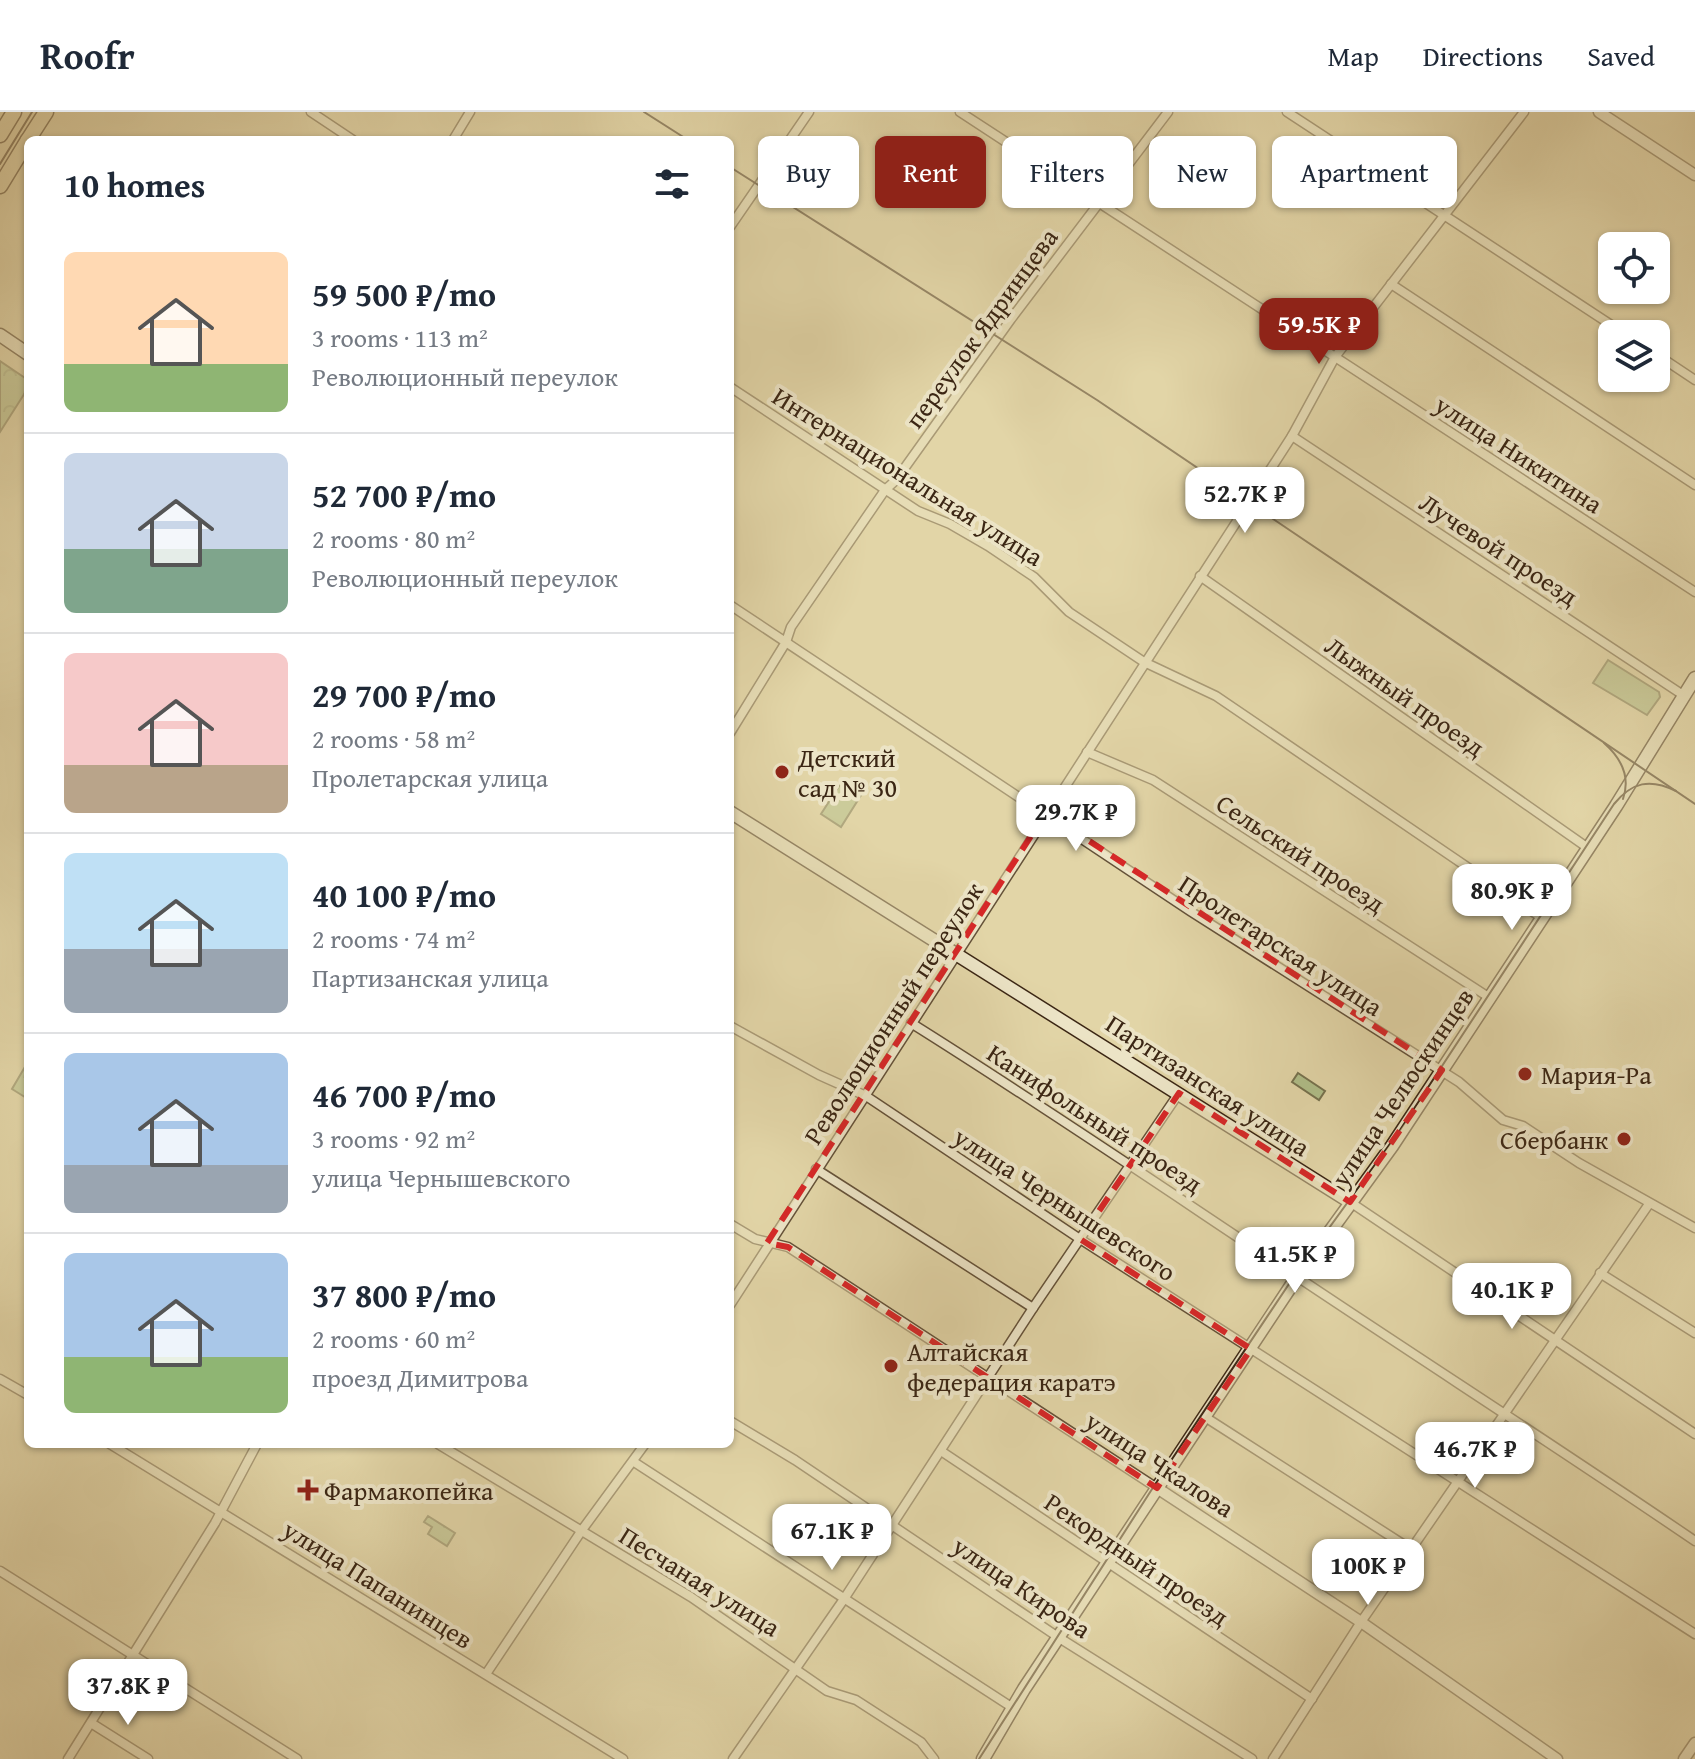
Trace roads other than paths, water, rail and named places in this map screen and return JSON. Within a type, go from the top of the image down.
[{"type":"main road","points":[[2,128],[14,112]]},
{"type":"main road","points":[[31,136],[46,112]]},
{"type":"main road","points":[[0,186],[24,147]]},
{"type":"main road","points":[[0,335],[24,351]]},
{"type":"main road","name":"улица Челюскинцев","points":[[983,1759],[1058,1637],[1297,1277],[1388,1153],[1588,848],[1695,678]]},
{"type":"main road","name":"Партизанская улица","points":[[734,814],[956,951],[1350,1202]]},
{"type":"street","points":[[311,112],[347,136]]},
{"type":"street","points":[[455,136],[470,112]]},
{"type":"street","points":[[734,221],[809,112]]},
{"type":"street","name":"улица Никитина","points":[[960,112],[1002,140]]},
{"type":"street","name":"переулок Ядринцева","points":[[1133,158],[1168,112]]},
{"type":"street","points":[[1287,112],[1604,320]]},
{"type":"street","name":"Революционный переулок","points":[[734,1298],[1292,436],[1335,357],[1524,112]]},
{"type":"street","points":[[1599,112],[1695,175]]},
{"type":"street","name":"переулок Ядринцева","points":[[734,726],[786,642],[791,627],[885,490],[896,480],[1094,208]]},
{"type":"street","name":"улица Никитина","points":[[1106,208],[1695,592]]},
{"type":"street","points":[[1391,284],[1695,485]]},
{"type":"street","points":[[1670,363],[1695,380]]},
{"type":"street","name":"Интернациональная улица","points":[[734,390],[918,511],[950,524],[988,546],[1034,577],[1069,612],[1144,662],[1216,696],[1542,918]]},
{"type":"street","name":"Лучевой проезд","points":[[1292,436],[1683,695]]},
{"type":"street","name":"Лыжный проезд","points":[[1200,576],[1588,848]]},
{"type":"street","name":"Пролетарская улица","points":[[734,608],[1190,911],[1442,1070],[1503,1120],[1523,1126],[1649,1204],[1695,1228]]},
{"type":"street","name":"Сельский проезд","points":[[1087,752],[1153,780],[1490,998]]},
{"type":"street","name":"Канифольный проезд","points":[[911,1023],[1507,1412],[1695,1541]]},
{"type":"street","name":"улица Чернышевского","points":[[734,1028],[819,1075],[866,1096],[1080,1239],[1462,1481],[1695,1634]]},
{"type":"street","points":[[733,1759],[844,1599],[1033,1308],[1179,1093]]},
{"type":"street","points":[[816,1169],[1033,1308]]},
{"type":"street","name":"Партизанская улица","points":[[1350,1202],[1695,1434]]},
{"type":"street","points":[[1273,1759],[1361,1622],[1462,1481],[1554,1339],[1649,1204]]},
{"type":"street","name":"улица Чкалова","points":[[734,1226],[767,1243],[788,1247],[1361,1622],[1557,1759]]},
{"type":"street","points":[[1600,1273],[1695,1333]]},
{"type":"street","points":[[0,1379],[24,1393]]},
{"type":"street","points":[[1205,1417],[1412,1550]]},
{"type":"street","name":"улица Кирова","points":[[734,1424],[893,1525],[1058,1637],[1252,1759]]},
{"type":"street","name":"улица Папанинцев","points":[[117,1448],[623,1759]]},
{"type":"street","points":[[68,1759],[221,1511],[255,1448]]},
{"type":"street","name":"Песчаная улица","points":[[445,1448],[582,1530],[798,1667],[807,1678],[827,1691],[856,1700],[921,1742],[934,1759]]},
{"type":"street","points":[[486,1674],[582,1530],[643,1448]]},
{"type":"street","name":"Рекордный проезд","points":[[941,1451],[1312,1699]]},
{"type":"street","points":[[634,1462],[1013,1708]]},
{"type":"street","points":[[0,1571],[297,1759]]},
{"type":"street","points":[[91,1723],[148,1759]]},
{"type":"street","points":[[1684,1759],[1695,1743]]},
{"type":"tram line","points":[[0,164],[32,112]]},
{"type":"tram line","points":[[644,112],[682,136]]},
{"type":"tram line","points":[[734,170],[1097,400],[1695,804]]},
{"type":"tram line","points":[[1604,743],[1623,768],[1626,783],[1623,799]]},
{"type":"tram line","points":[[979,1759],[1154,1486],[1295,1275],[1400,1130],[1614,804],[1628,791],[1642,784],[1658,784],[1676,791]]},
{"type":"place","name":"Детский сад № 30","points":[[782,772]]},
{"type":"place","name":"Мария-Ра","points":[[1525,1074]]},
{"type":"place","name":"Сбербанк","points":[[1624,1139]]},
{"type":"place","name":"Алтайская федерация каратэ","points":[[891,1366]]},
{"type":"place","name":"Фармакопейка","points":[[308,1490]]}]
